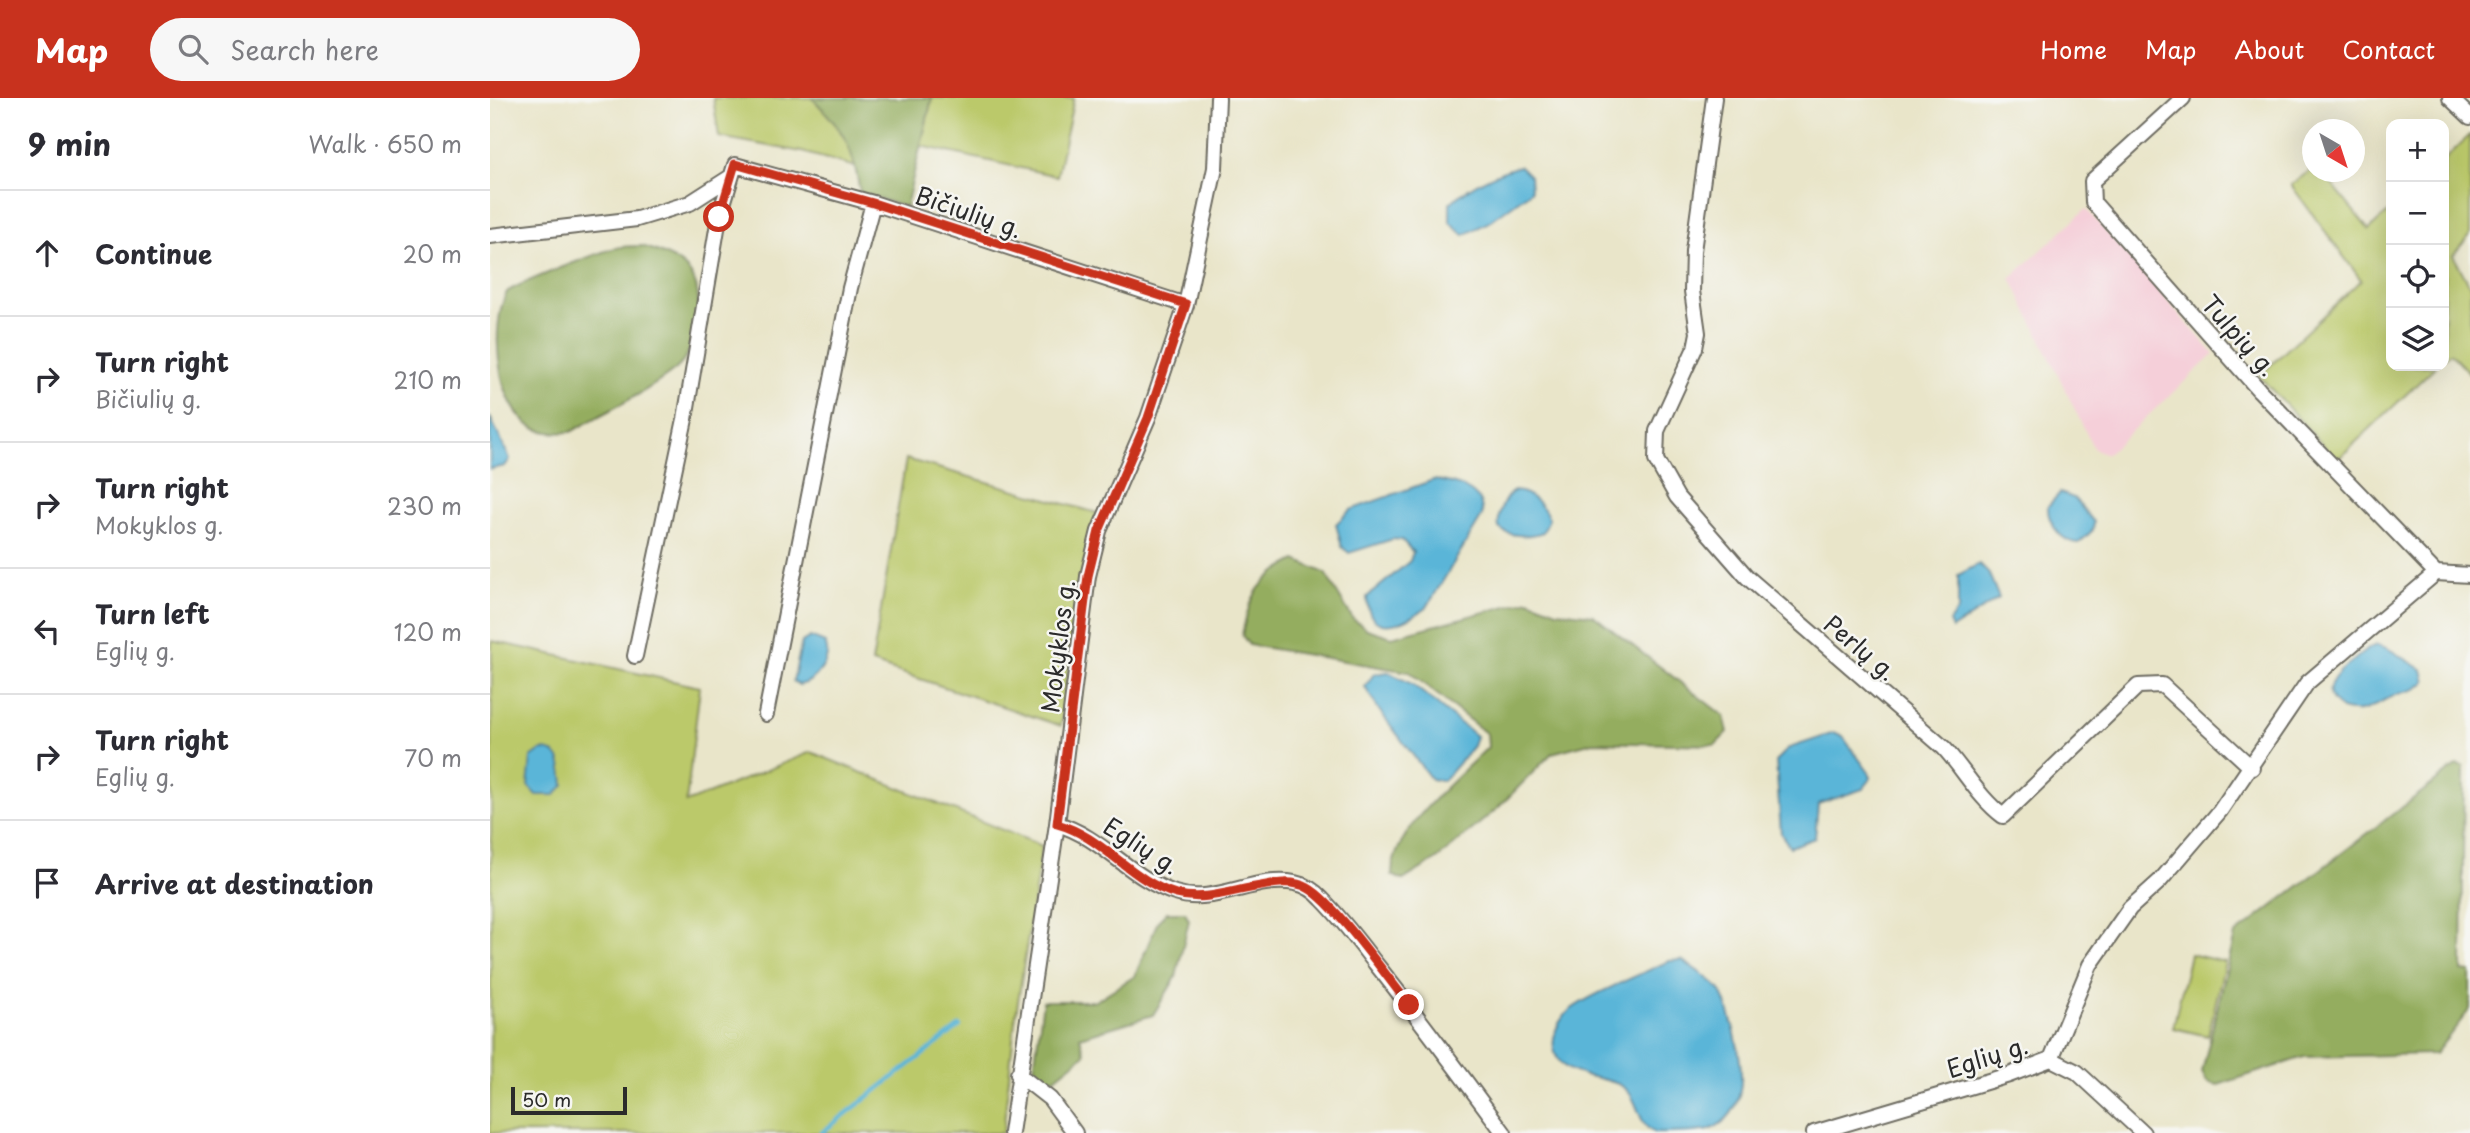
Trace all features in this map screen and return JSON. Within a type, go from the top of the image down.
[{"type":"street","name":"Mokyklos g.","points":[[1011,1133],[1057,824],[1088,576],[1099,531],[1148,418],[1186,304],[1216,168],[1218,98]]},
{"type":"street","name":"Perlų g.","points":[[1714,98],[1693,251],[1692,291],[1698,333],[1695,348],[1657,432],[1654,448],[1664,477],[1677,497],[1747,577],[1944,748],[1965,771],[1987,804],[2003,816],[2138,687],[2148,684],[2162,685],[2252,768]]},
{"type":"street","name":"Tulpių g.","points":[[2183,98],[2092,181],[2093,202],[2259,390],[2436,573]]},
{"type":"street","points":[[2450,98],[2470,117]]},
{"type":"street","name":"Bičiulių g.","points":[[732,171],[873,203],[1186,304]]},
{"type":"street","points":[[490,236],[638,219],[690,203],[732,171]]},
{"type":"street","points":[[635,656],[685,419],[719,217],[732,171]]},
{"type":"street","points":[[766,714],[850,288],[873,203]]},
{"type":"street","points":[[2252,768],[2307,683],[2436,573],[2470,575]]},
{"type":"street","name":"Eglių g.","points":[[1814,1133],[2009,1075],[2051,1059],[2090,965],[2130,908],[2160,881],[2252,768]]},
{"type":"street","name":"Eglių g.","points":[[1057,824],[1079,832],[1142,877],[1178,894],[1217,895],[1275,883],[1293,883],[1308,887],[1321,897],[1395,988],[1504,1133]]},
{"type":"street","points":[[2051,1059],[2077,1072],[2143,1133]]},
{"type":"street","points":[[1018,1074],[1050,1099],[1074,1133]]},
{"type":"shaded area","points":[[2086,209],[2214,354],[2107,454],[2094,449],[2011,278]]},
{"type":"green space","points":[[713,98],[812,98],[839,130],[856,167],[802,152],[719,137]]},
{"type":"green space","points":[[812,98],[932,98],[906,207],[860,193],[846,141],[840,130]]},
{"type":"green space","points":[[932,98],[1074,98],[1057,176],[921,146]]},
{"type":"green space","points":[[2470,135],[2470,235],[2453,255],[2470,286],[2470,374],[2449,354],[2449,155]]},
{"type":"green space","points":[[2302,177],[2302,182],[2330,182],[2369,230],[2386,214],[2386,371],[2431,371],[2337,460],[2259,376],[2361,280],[2291,185]]},
{"type":"green space","points":[[642,246],[672,258],[690,273],[695,283],[698,309],[687,355],[676,369],[652,386],[571,432],[557,433],[534,428],[521,418],[511,403],[500,365],[499,324],[507,292],[608,250]]},
{"type":"green space","points":[[906,459],[1097,513],[1078,591],[1061,726],[872,663]]},
{"type":"green space","points":[[1296,560],[1325,573],[1353,619],[1367,629],[1392,637],[1529,600],[1557,611],[1593,615],[1724,716],[1728,732],[1715,745],[1593,742],[1552,753],[1498,808],[1437,859],[1403,880],[1392,875],[1395,858],[1403,840],[1428,806],[1488,747],[1487,734],[1409,672],[1249,645],[1242,635],[1253,598],[1265,581]]},
{"type":"green space","points":[[492,641],[700,687],[686,803],[811,752],[1042,846],[1015,1021],[1003,1133],[490,1133]]},
{"type":"green space","points":[[2457,765],[2464,767],[2462,971],[2470,972],[2470,1009],[2435,1054],[2304,1057],[2218,1085],[2207,1082],[2202,1072],[2235,935]]},
{"type":"green space","points":[[1167,912],[1185,912],[1189,920],[1176,977],[1153,1015],[1080,1037],[1085,1054],[1054,1079],[1033,1076],[1043,1001],[1095,1001],[1135,976],[1158,921]]},
{"type":"green space","points":[[2190,954],[2225,962],[2208,1036],[2173,1028]]},
{"type":"water","points":[[1520,166],[1530,176],[1531,191],[1489,222],[1464,235],[1450,222],[1450,203],[1492,176]]},
{"type":"water","points":[[490,417],[510,459],[505,466],[490,469]]},
{"type":"water","points":[[1433,480],[1459,485],[1474,494],[1482,507],[1482,516],[1427,607],[1398,623],[1380,624],[1369,610],[1367,597],[1410,561],[1413,552],[1402,540],[1393,539],[1349,553],[1342,547],[1336,524],[1350,510]]},
{"type":"water","points":[[1514,491],[1531,496],[1543,508],[1549,519],[1543,532],[1520,535],[1499,528],[1502,507]]},
{"type":"water","points":[[2060,493],[2074,498],[2094,522],[2093,530],[2079,543],[2061,536],[2050,519],[2048,506]]},
{"type":"water","points":[[1979,564],[1989,574],[1999,598],[1952,629],[1949,622],[1958,610],[1958,575]]},
{"type":"water","points":[[810,637],[825,643],[827,656],[817,675],[799,685],[793,681],[802,642]]},
{"type":"water","points":[[2377,645],[2387,648],[2423,670],[2426,681],[2415,689],[2364,710],[2342,709],[2330,696],[2331,683],[2367,649]]},
{"type":"water","points":[[1388,672],[1412,684],[1476,736],[1473,746],[1443,781],[1431,779],[1365,687],[1374,674]]},
{"type":"water","points":[[1834,733],[1843,737],[1870,774],[1870,780],[1863,789],[1818,804],[1815,838],[1790,847],[1781,834],[1776,761],[1789,748]]},
{"type":"water","points":[[542,750],[554,753],[562,766],[564,785],[555,795],[536,795],[528,786],[531,758]]},
{"type":"water","points":[[1682,960],[1712,982],[1722,994],[1739,1054],[1741,1084],[1733,1111],[1723,1122],[1709,1130],[1655,1133],[1644,1123],[1625,1088],[1611,1081],[1574,1072],[1562,1064],[1557,1058],[1554,1037],[1563,1017],[1576,1006],[1669,961]]},
{"type":"waterway","points":[[821,1133],[960,1026]]},
{"type":"route","points":[[719,217],[735,164],[873,203],[1055,264],[1186,304],[1148,418],[1099,531],[1088,576],[1057,824],[1079,832],[1142,877],[1178,894],[1200,897],[1275,883],[1293,883],[1308,887],[1321,897],[1345,925],[1409,1005]]}]
